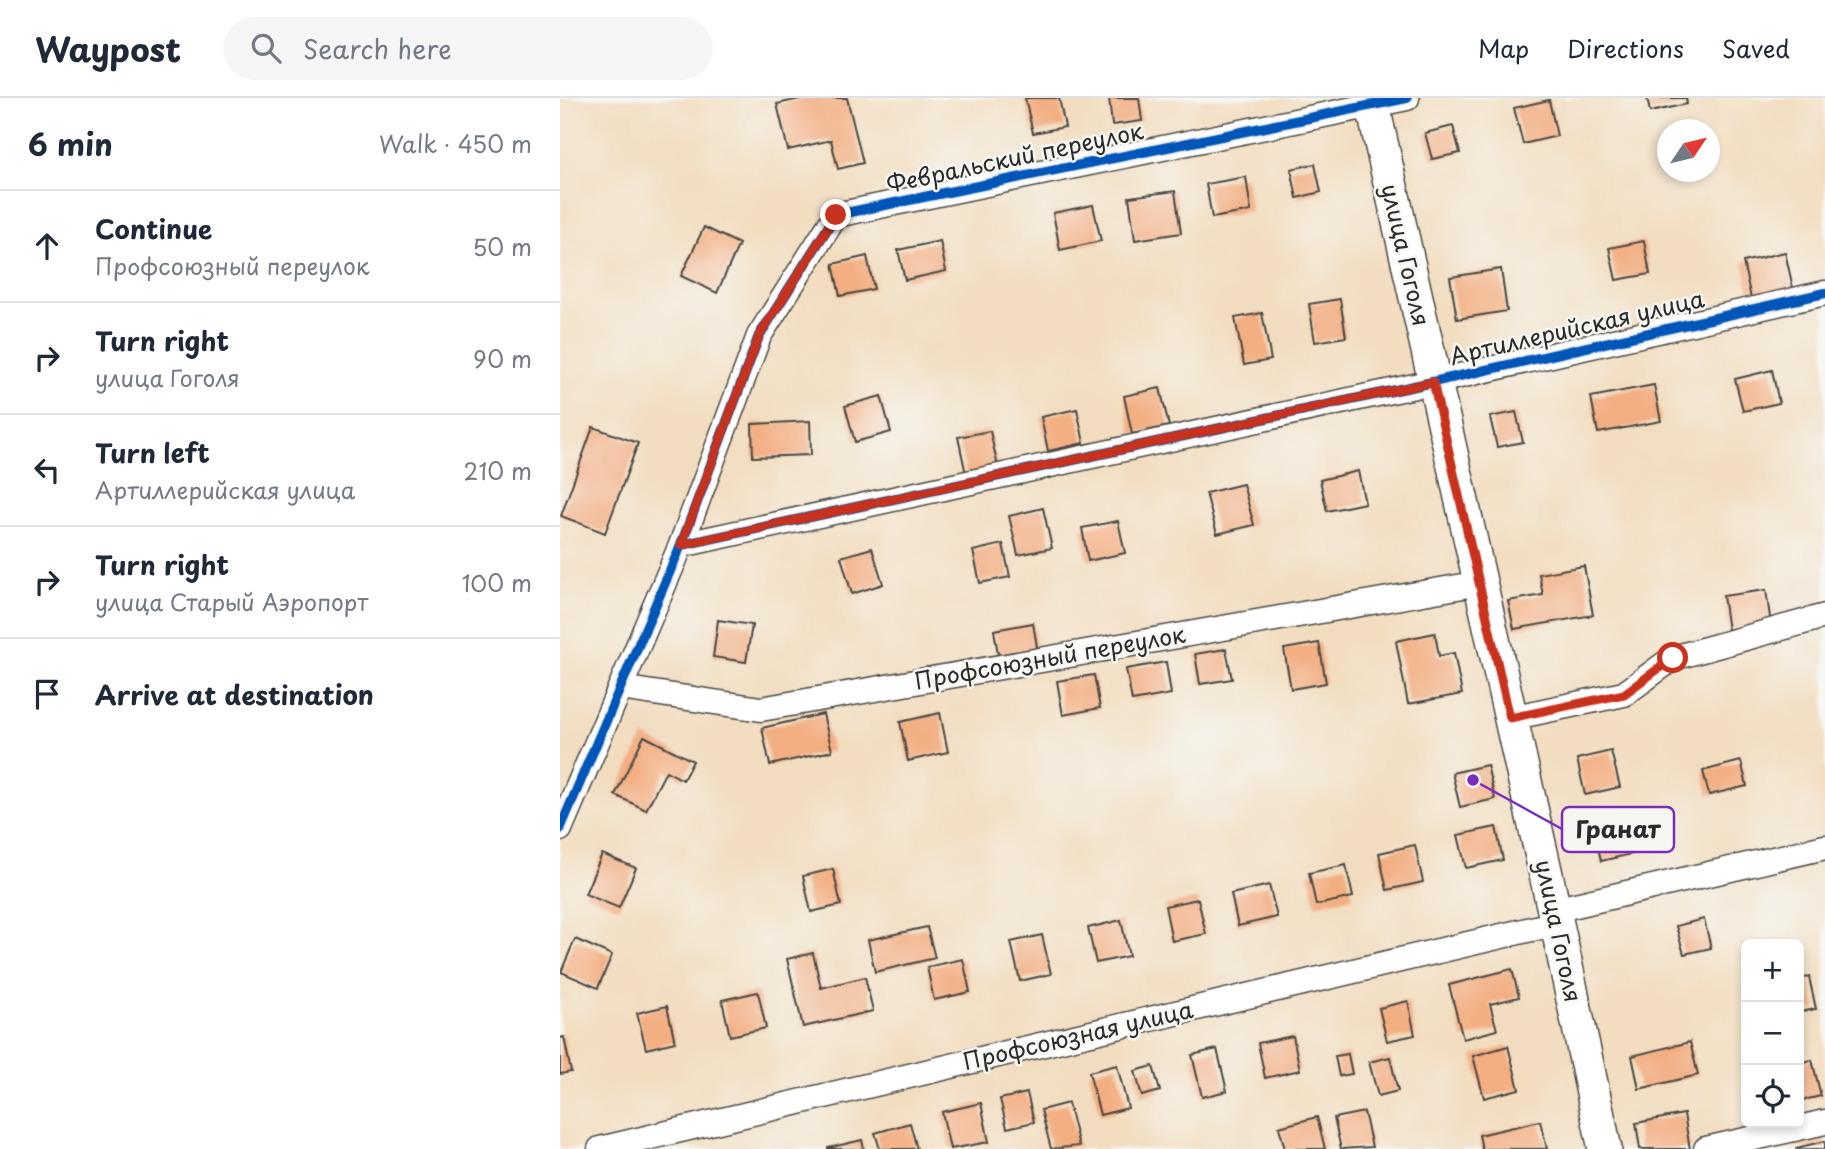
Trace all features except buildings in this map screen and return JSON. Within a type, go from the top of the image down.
[{"type":"main road","name":"улица Гоголя","points":[[1371,102],[1556,916],[1605,1149]]},
{"type":"street","name":"Февральский переулок","points":[[681,545],[759,336],[836,215],[1371,102],[1407,98]]},
{"type":"street","name":"Артиллерийская улица","points":[[681,545],[1433,382],[1825,293]]},
{"type":"street","points":[[560,829],[681,545]]},
{"type":"street","name":"Профсоюзный переулок","points":[[620,688],[761,709],[1480,583]]},
{"type":"street","points":[[1510,718],[1624,694],[1673,658],[1825,616]]},
{"type":"street","name":"Профсоюзная улица","points":[[600,1149],[1556,916],[1825,847]]},
{"type":"street","points":[[1706,1149],[1825,1122]]},
{"type":"cycle path","points":[[560,829],[681,545],[759,336],[836,215],[1407,98]]},
{"type":"cycle path","points":[[681,545],[1433,382],[1825,293]]},
{"type":"place","name":"Гранат","points":[[1473,780]]},
{"type":"route","points":[[836,215],[759,336],[681,545],[1433,382],[1510,718],[1624,694],[1673,658]]}]
